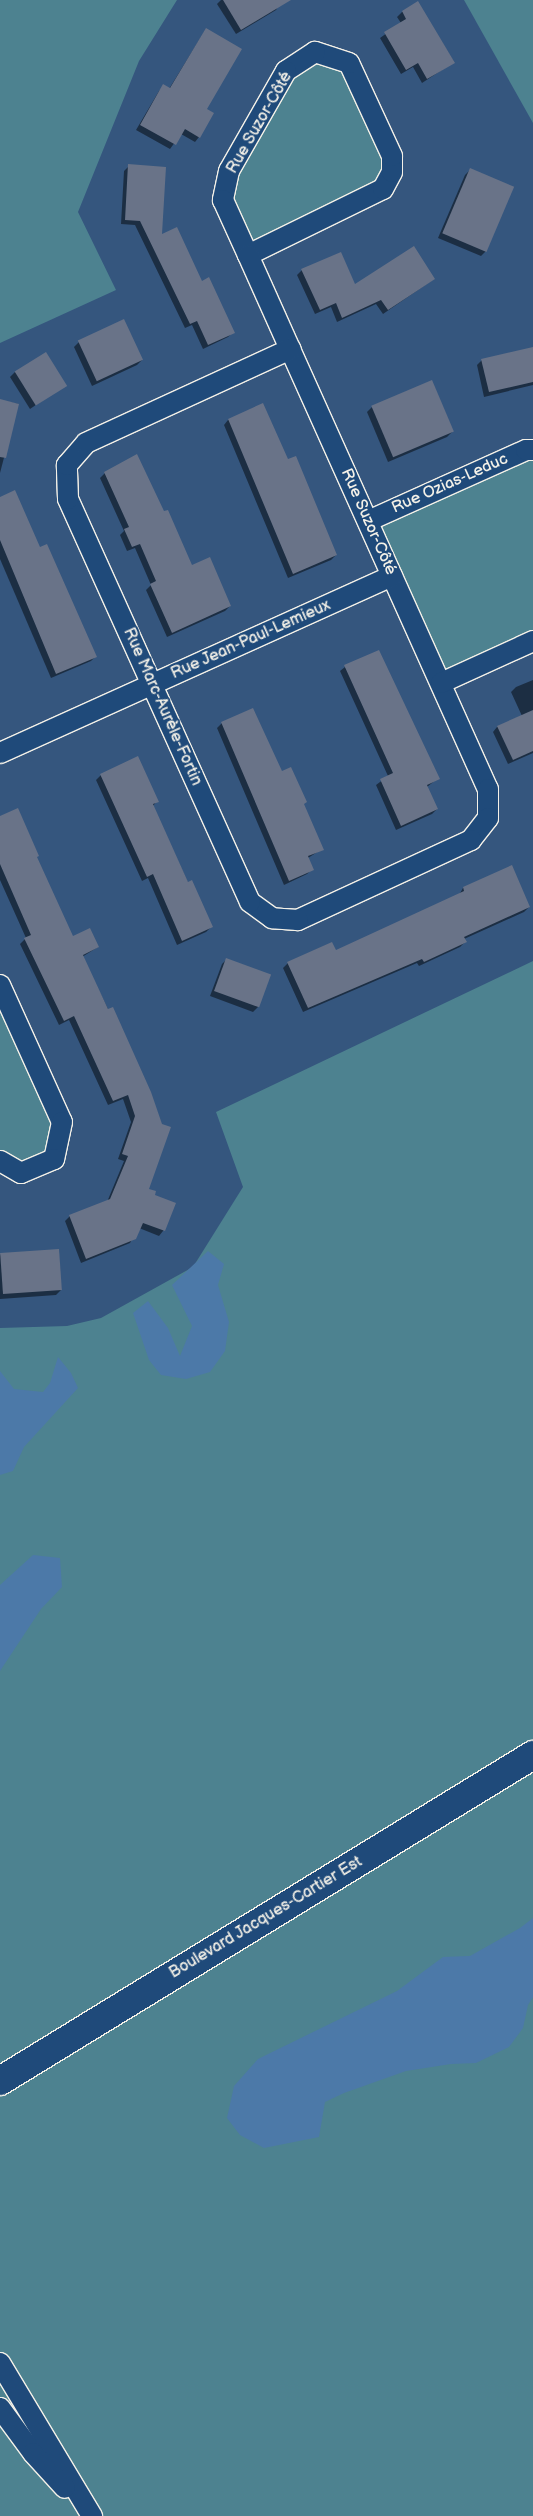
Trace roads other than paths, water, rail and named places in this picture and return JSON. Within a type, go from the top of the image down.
[{"type":"main road","name":"Boulevard Jacques-Cartier Est","points":[[0,2081],[533,1755]]},
{"type":"street","name":"Rue Suzor-Côté","points":[[248,255],[383,189],[392,172],[392,156],[349,63],[315,52],[286,71],[228,171],[223,200],[488,789]]},
{"type":"street","name":"Rue Marc-Aurèle-Fortin","points":[[290,349],[86,444],[67,465],[68,499],[250,902],[272,918],[298,920],[471,840],[488,818],[488,789]]},
{"type":"street","name":"Rue Ozias-Leduc","points":[[368,521],[526,450],[533,450]]},
{"type":"street","name":"Rue Jean-Paul-Lemieux","points":[[0,752],[392,576]]},
{"type":"street","points":[[440,683],[533,641]]},
{"type":"street","points":[[0,985],[62,1122],[54,1159],[21,1173],[0,1161]]},
{"type":"street","points":[[0,2364],[91,2516]]},
{"type":"street","points":[[0,2408],[33,2453],[91,2516]]},
{"type":"water","points":[[208,1251],[224,1264],[218,1285],[229,1322],[225,1351],[210,1372],[186,1379],[161,1375],[149,1360],[133,1313],[148,1301],[168,1328],[180,1356],[192,1326],[172,1285]]},
{"type":"water","points":[[58,1357],[71,1373],[78,1388],[24,1447],[13,1471],[0,1475],[0,1371],[14,1389],[43,1392],[50,1383]]},
{"type":"water","points":[[33,1555],[60,1558],[62,1587],[41,1609],[0,1671],[0,1585]]},
{"type":"water","points":[[533,1918],[533,1997],[528,2005],[523,2028],[509,2047],[476,2063],[451,2064],[406,2071],[344,2093],[325,2102],[319,2137],[264,2148],[240,2135],[227,2118],[234,2086],[258,2059],[397,1991],[443,1957],[470,1956],[520,1928]]}]
